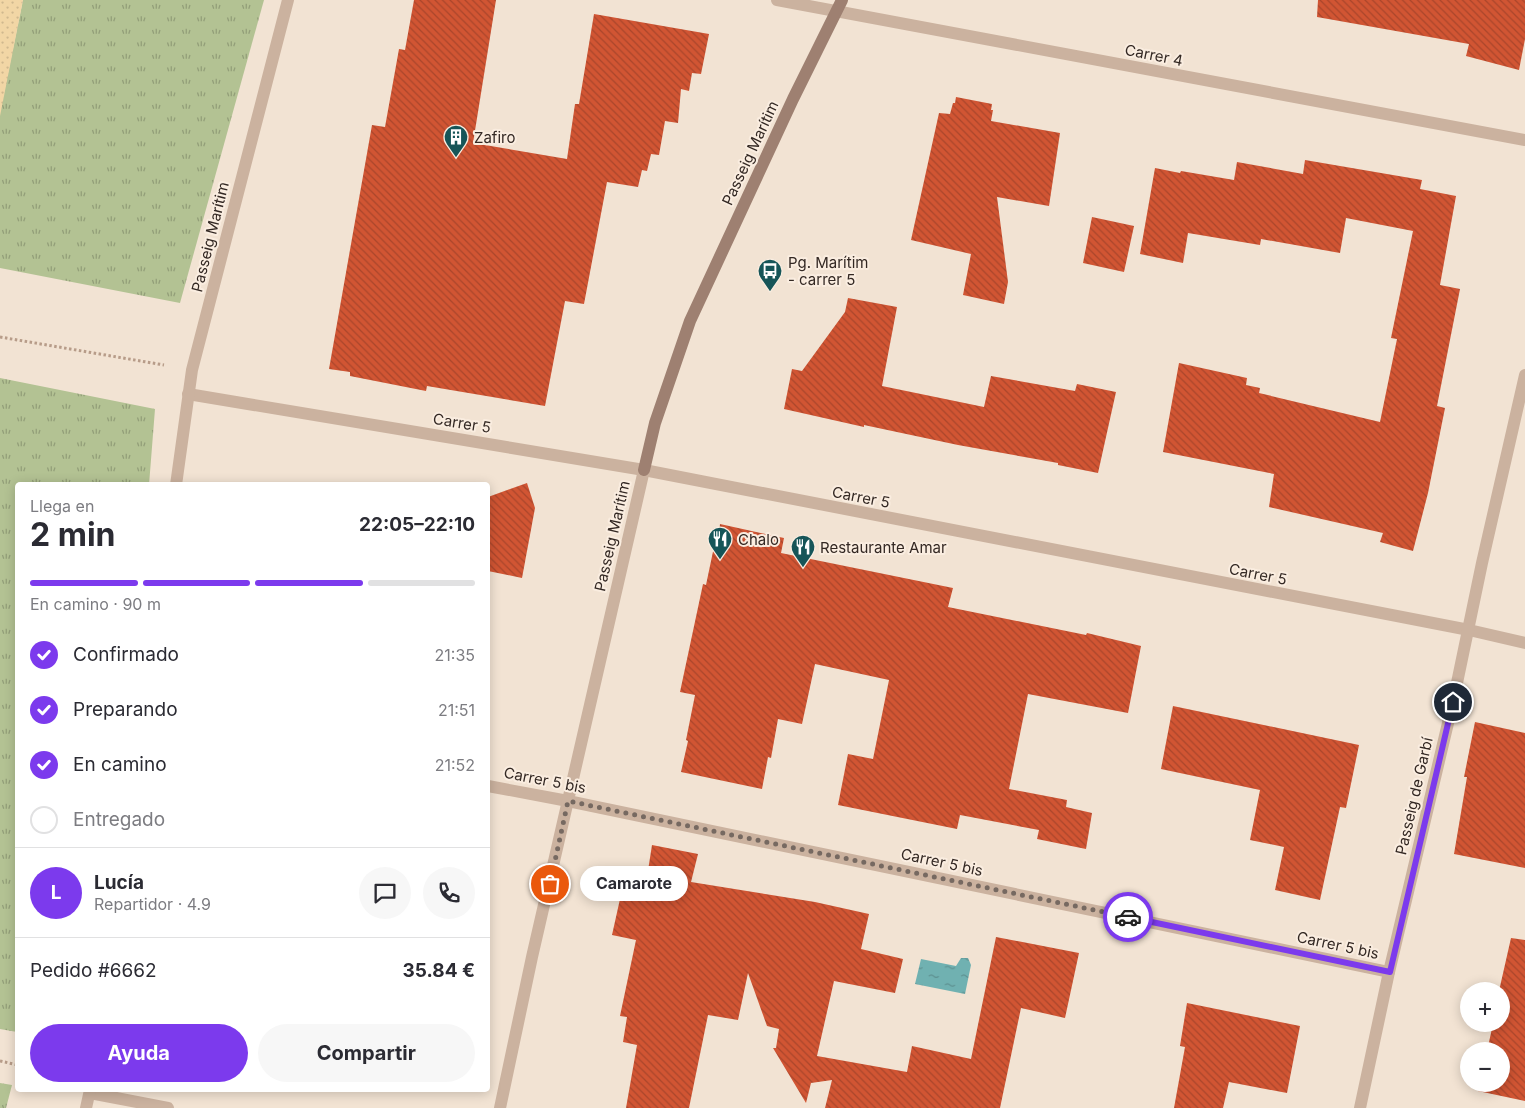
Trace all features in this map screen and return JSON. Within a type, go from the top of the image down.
[{"type":"street","name":"Passeig Marítim","points":[[176,482],[192,370],[288,0]]},
{"type":"street","name":"Carrer 4","points":[[777,0],[1525,140]]},
{"type":"street","name":"Passeig Marítim","points":[[500,1108],[532,957],[655,423],[690,321],[788,108],[842,0]]},
{"type":"street","name":"Passeig de Garbí","points":[[1360,1108],[1451,712],[1482,563],[1525,375]]},
{"type":"street","name":"Carrer 5","points":[[188,394],[644,470],[1469,630],[1525,643]]},
{"type":"street","name":"Carrer 5 bis","points":[[490,786],[1390,972]]},
{"type":"street","points":[[86,1108],[90,1092],[168,1108]]},
{"type":"path","points":[[0,337],[192,370]]},
{"type":"path","points":[[0,1061],[15,1064]]},
{"type":"green space","points":[[23,0],[264,0],[180,303],[0,268],[0,112]]},
{"type":"green space","points":[[0,378],[155,409],[149,482],[15,482],[15,1032],[0,1029]]},
{"type":"green space","points":[[0,1083],[12,1085],[6,1108],[0,1108]]},
{"type":"sand","points":[[0,0],[23,0],[0,116]]},
{"type":"water","points":[[961,958],[968,958],[971,965],[965,994],[915,984],[921,959],[956,966]]},
{"type":"building","points":[[414,0],[496,0],[473,143],[567,159],[575,104],[579,104],[594,14],[709,34],[701,74],[692,73],[689,91],[681,89],[678,123],[665,121],[659,155],[651,154],[647,171],[642,170],[638,187],[607,182],[584,304],[565,301],[545,406],[427,386],[426,391],[350,376],[350,372],[329,369],[372,125],[385,127],[399,49],[405,50]]},
{"type":"building","points":[[1318,0],[1525,0],[1525,39],[1519,70],[1466,56],[1469,44],[1317,17]]},
{"type":"building","points":[[956,97],[992,104],[991,121],[1060,133],[1049,206],[997,197],[1008,282],[1004,304],[963,295],[971,254],[911,240],[939,113],[950,114]]},
{"type":"building","points":[[1305,160],[1422,180],[1420,189],[1456,196],[1440,285],[1460,289],[1437,406],[1445,408],[1428,493],[1413,551],[1380,542],[1383,533],[1269,507],[1274,474],[1163,452],[1179,363],[1247,378],[1246,385],[1260,388],[1259,393],[1380,422],[1397,339],[1391,338],[1413,231],[1346,218],[1340,253],[1261,239],[1260,245],[1188,233],[1183,263],[1140,254],[1155,168],[1234,180],[1237,162],[1303,174]]},
{"type":"building","points":[[1092,217],[1134,226],[1124,272],[1083,263]]},
{"type":"building","points":[[848,298],[897,307],[882,386],[984,407],[991,376],[1075,391],[1077,384],[1116,392],[1098,473],[1058,465],[1058,463],[958,445],[864,425],[864,427],[784,409],[792,369],[802,371],[845,312]]},
{"type":"building","points":[[527,483],[535,508],[522,578],[490,571],[490,496]]},
{"type":"building","points":[[720,524],[784,538],[781,553],[953,588],[948,607],[1086,635],[1087,633],[1141,646],[1128,713],[1028,694],[1009,789],[1067,800],[1066,807],[1092,813],[1086,849],[1037,839],[1039,830],[960,815],[957,829],[838,805],[848,754],[873,759],[889,680],[815,664],[802,724],[778,719],[771,758],[768,757],[762,789],[681,772],[695,695],[680,692],[703,584],[706,585],[715,542],[718,542]]},
{"type":"building","points":[[1173,706],[1359,745],[1346,808],[1340,807],[1320,900],[1275,890],[1284,847],[1250,840],[1260,790],[1161,769]]},
{"type":"building","points":[[1475,722],[1525,733],[1525,868],[1454,854],[1467,777],[1464,777]]},
{"type":"building","points":[[652,845],[698,854],[691,882],[815,902],[869,914],[861,949],[903,959],[895,993],[834,981],[817,1056],[907,1072],[912,1046],[971,1059],[996,937],[1079,953],[1065,1018],[1021,1008],[1000,1108],[825,1108],[832,1080],[811,1083],[806,1103],[773,1048],[776,1048],[779,1029],[767,1026],[748,973],[738,1020],[708,1015],[689,1108],[626,1108],[637,1045],[623,1042],[627,1017],[620,1016],[636,940],[612,935],[622,890],[626,892],[631,872],[647,877]]},
{"type":"building","points":[[1511,938],[1525,940],[1525,1101],[1483,1092],[1510,1092],[1510,1042],[1489,1042],[1491,1032],[1510,1032],[1510,982],[1501,982]]},
{"type":"building","points":[[1187,1003],[1300,1026],[1287,1093],[1229,1082],[1223,1108],[1174,1108],[1185,1047],[1180,1046]]},
{"type":"way so far","points":[[550,884],[568,801],[1128,917]]},
{"type":"place","name":"Zafiro","points":[[456,158]]},
{"type":"place","name":"Pg. Marítim - carrer 5","points":[[770,292]]},
{"type":"place","name":"Chalo","points":[[720,560]]},
{"type":"place","name":"Restaurante Amar","points":[[803,568]]},
{"type":"place","name":"Camarote","points":[[550,884]]},
{"type":"route","points":[[1128,917],[1390,972],[1453,702]]}]
